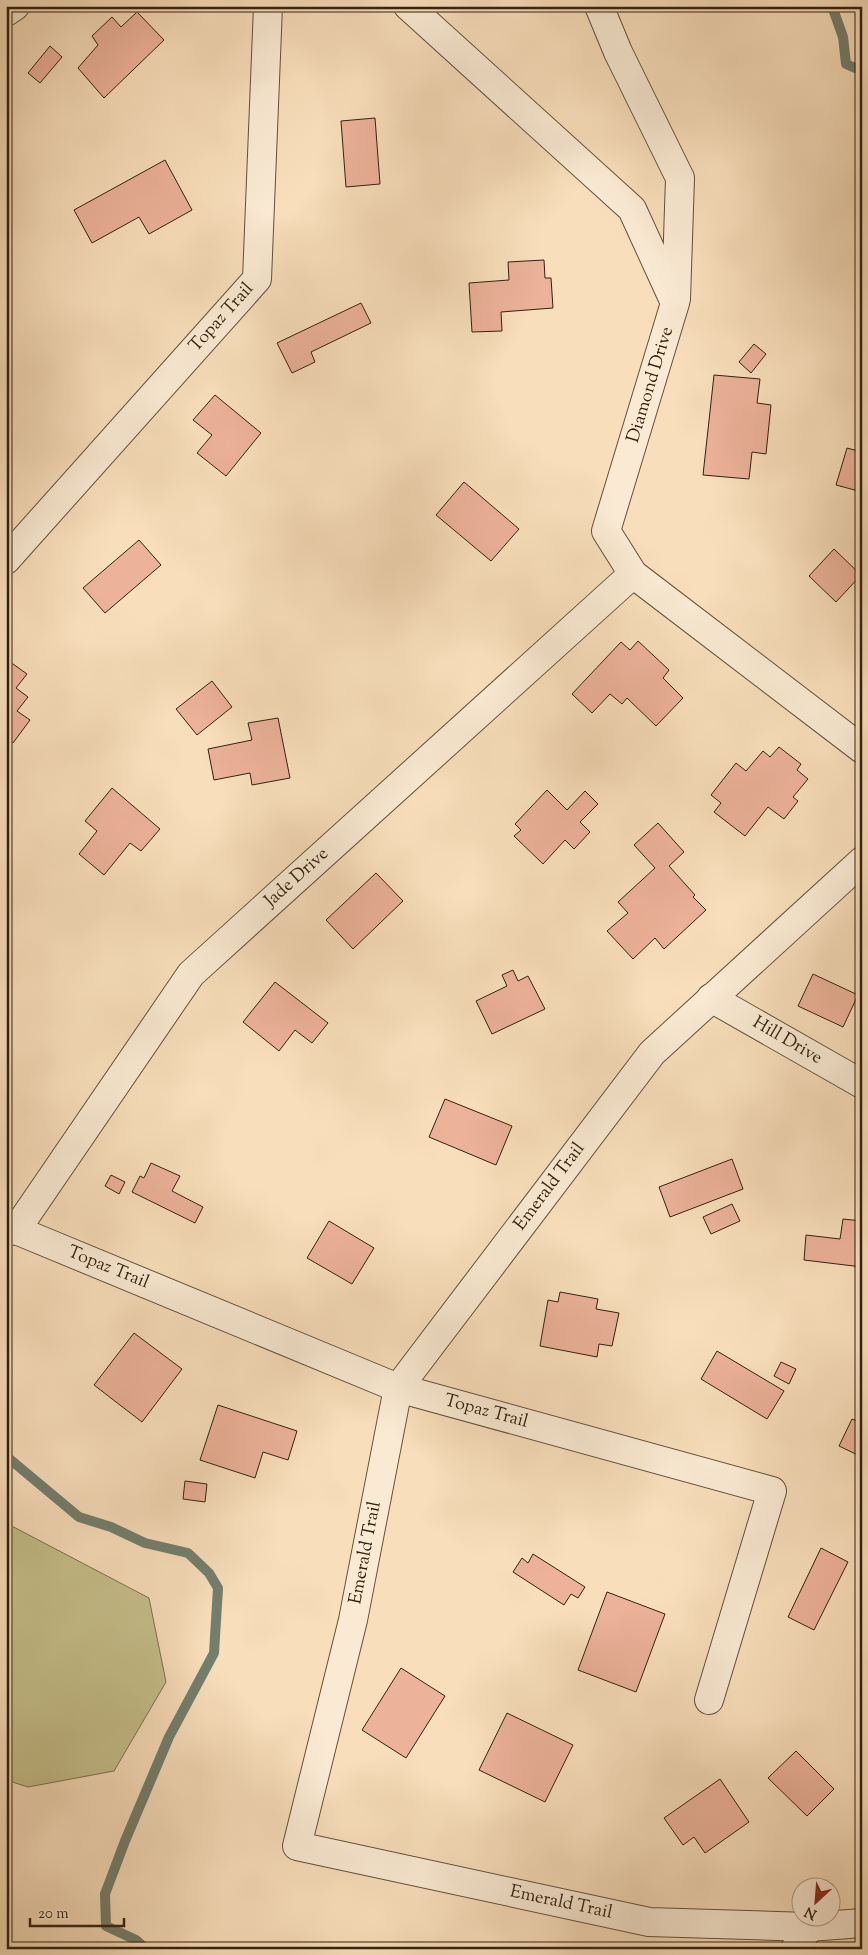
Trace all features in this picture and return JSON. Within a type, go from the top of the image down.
[{"type":"street","points":[[6,12],[15,6]]},
{"type":"street","name":"Topaz Trail","points":[[6,560],[257,279],[268,6]]},
{"type":"street","name":"Diamond Drive","points":[[408,6],[632,209],[675,304],[606,532],[633,574],[862,750]]},
{"type":"street","points":[[599,6],[618,52],[680,178],[675,304]]},
{"type":"street","name":"Jade Drive","points":[[11,1231],[191,974],[633,574]]},
{"type":"street","name":"Emerald Trail","points":[[862,860],[652,1053],[398,1388],[353,1620],[297,1846],[649,1922],[802,1938],[862,1923]]},
{"type":"street","name":"Hill Drive","points":[[711,998],[862,1084]]},
{"type":"street","name":"Topaz Trail","points":[[11,1231],[398,1388],[772,1491],[709,1700]]},
{"type":"shaded area","points":[[6,1523],[149,1598],[166,1682],[114,1771],[28,1787],[6,1780]]},
{"type":"building","points":[[137,12],[164,40],[104,98],[78,68],[98,45],[92,36],[112,17],[121,27]]},
{"type":"building","points":[[50,46],[62,57],[40,83],[28,73]]},
{"type":"building","points":[[375,118],[380,184],[346,187],[341,121]]},
{"type":"building","points":[[165,160],[192,210],[149,234],[139,217],[92,243],[74,210]]},
{"type":"building","points":[[544,260],[545,278],[551,278],[553,308],[501,312],[502,331],[472,332],[469,283],[509,280],[508,262]]},
{"type":"building","points":[[361,303],[371,323],[311,352],[315,362],[292,373],[277,343]]},
{"type":"building","points":[[754,344],[766,354],[751,373],[739,362]]},
{"type":"building","points":[[714,375],[760,379],[757,403],[771,405],[766,454],[752,452],[749,479],[703,475]]},
{"type":"building","points":[[215,395],[261,433],[226,476],[197,453],[212,435],[193,420]]},
{"type":"building","points":[[847,448],[862,452],[862,492],[836,485]]},
{"type":"building","points":[[464,482],[519,529],[491,561],[436,515]]},
{"type":"building","points":[[139,540],[161,565],[105,613],[83,588]]},
{"type":"building","points":[[834,549],[861,575],[836,602],[809,576]]},
{"type":"building","points":[[638,641],[669,670],[663,678],[683,698],[656,726],[627,698],[622,704],[610,694],[592,713],[572,694],[621,642],[630,650]]},
{"type":"building","points":[[6,659],[27,674],[16,688],[28,697],[17,711],[30,720],[13,743],[6,739]]},
{"type":"building","points":[[212,681],[232,707],[197,735],[176,709]]},
{"type":"building","points":[[278,718],[290,778],[252,785],[250,773],[214,780],[208,749],[252,740],[248,723]]},
{"type":"building","points":[[779,747],[801,764],[797,770],[808,779],[793,797],[798,801],[784,819],[768,807],[745,836],[714,812],[721,803],[711,795],[736,763],[746,771],[763,751],[770,757]]},
{"type":"building","points":[[112,788],[160,829],[141,851],[130,843],[104,875],[79,854],[97,831],[85,821]]},
{"type":"building","points":[[547,790],[567,810],[585,791],[598,804],[580,822],[590,832],[574,849],[565,840],[543,864],[514,836],[521,830],[515,824]]},
{"type":"building","points":[[658,823],[684,852],[669,866],[695,895],[693,897],[706,910],[664,949],[655,938],[633,959],[607,931],[628,913],[618,902],[655,868],[634,845]]},
{"type":"building","points":[[376,873],[403,901],[353,949],[326,920]]},
{"type":"building","points":[[513,970],[518,981],[528,976],[545,1009],[492,1034],[476,1001],[507,986],[502,975]]},
{"type":"building","points":[[813,974],[858,995],[843,1027],[798,1006]]},
{"type":"building","points":[[275,982],[328,1023],[312,1043],[295,1030],[279,1051],[243,1022]]},
{"type":"building","points":[[445,1099],[512,1126],[496,1165],[429,1137]]},
{"type":"building","points":[[732,1159],[743,1189],[670,1217],[659,1187]]},
{"type":"building","points":[[151,1163],[180,1176],[172,1191],[203,1207],[195,1223],[132,1192],[140,1176],[144,1178]]},
{"type":"building","points":[[111,1175],[125,1182],[119,1194],[105,1186]]},
{"type":"building","points":[[732,1204],[740,1221],[711,1234],[703,1217]]},
{"type":"building","points":[[843,1219],[862,1221],[862,1267],[804,1260],[806,1235],[840,1239]]},
{"type":"building","points":[[329,1221],[374,1248],[352,1284],[307,1258]]},
{"type":"building","points":[[560,1292],[598,1299],[596,1309],[619,1313],[612,1346],[599,1344],[597,1357],[540,1346],[548,1300],[558,1302]]},
{"type":"building","points":[[134,1333],[182,1369],[142,1422],[94,1385]]},
{"type":"building","points":[[717,1351],[784,1391],[767,1419],[701,1379]]},
{"type":"building","points":[[781,1362],[796,1369],[789,1384],[774,1376]]},
{"type":"building","points":[[218,1405],[297,1431],[288,1460],[263,1452],[255,1478],[200,1460]]},
{"type":"building","points":[[852,1419],[862,1423],[862,1457],[839,1446]]},
{"type":"building","points":[[185,1481],[207,1484],[205,1502],[183,1499]]},
{"type":"building","points":[[821,1548],[848,1562],[814,1630],[788,1617]]},
{"type":"building","points":[[533,1554],[585,1587],[578,1598],[571,1594],[564,1605],[513,1572],[522,1558],[528,1563]]},
{"type":"building","points":[[607,1592],[665,1614],[636,1692],[578,1670]]},
{"type":"building","points":[[401,1668],[445,1696],[406,1758],[362,1730]]},
{"type":"building","points":[[507,1713],[573,1745],[545,1802],[479,1770]]},
{"type":"building","points":[[796,1751],[834,1789],[807,1816],[768,1778]]},
{"type":"building","points":[[720,1779],[749,1822],[705,1853],[694,1837],[683,1845],[664,1818]]},
{"type":"waterway","points":[[832,6],[843,37],[846,64],[862,71]]},
{"type":"waterway","points":[[6,1456],[79,1517],[111,1527],[145,1543],[188,1553],[209,1573],[218,1588],[214,1653],[169,1737],[105,1894],[106,1926],[136,1940],[146,1949]]}]
